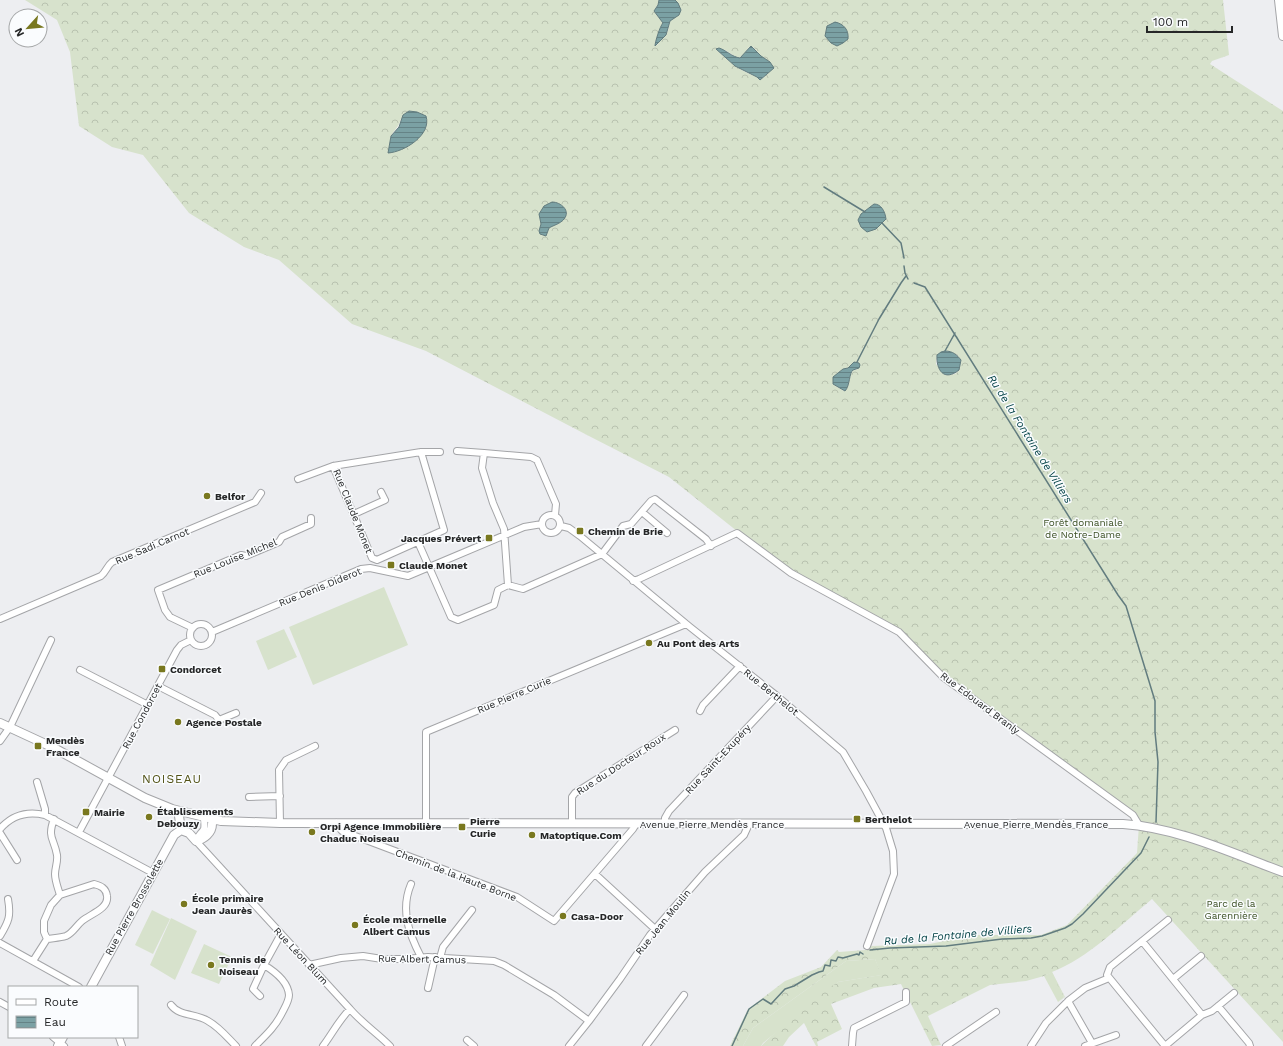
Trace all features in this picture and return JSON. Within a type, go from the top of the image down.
[{"type":"main road","points":[[1279,0],[1283,36]]},
{"type":"main road","name":"Avenue Pierre Mendès France","points":[[0,723],[54,748],[145,798],[208,821]]},
{"type":"main road","name":"Avenue Pierre Mendès France","points":[[145,798],[179,816],[208,821],[228,822],[1140,825],[1183,836],[1283,872]]},
{"type":"main road","points":[[179,816],[181,830]]},
{"type":"main road","points":[[196,841],[207,835],[212,828],[208,821]]},
{"type":"main road","name":"Rue Léon Blum","points":[[181,830],[189,833],[196,841]]},
{"type":"main road","name":"Rue Pierre Brossolette","points":[[92,986],[174,835],[181,830]]},
{"type":"street","points":[[457,451],[531,457],[537,460],[556,504],[555,515]]},
{"type":"street","points":[[422,452],[440,452]]},
{"type":"street","name":"Rue Claude Monet","points":[[422,452],[444,530],[377,560],[372,558],[333,466],[422,452]]},
{"type":"street","points":[[484,453],[482,468],[493,503],[504,529],[508,585]]},
{"type":"street","points":[[298,479],[333,466]]},
{"type":"street","points":[[354,514],[385,500],[381,492]]},
{"type":"street","name":"Rue Sadi Carnot","points":[[0,619],[101,576],[105,573],[112,562],[255,502],[261,494]]},
{"type":"street","points":[[418,542],[451,617],[458,620],[494,605],[498,590],[508,585],[523,589],[602,554],[623,526],[631,524],[651,501],[655,499],[706,539],[711,546],[639,580],[633,581],[602,554],[569,528],[561,526]]},
{"type":"street","points":[[642,512],[667,533]]},
{"type":"street","points":[[555,515],[560,520],[561,526],[558,531],[552,533],[546,532],[542,521],[546,516],[555,515]]},
{"type":"street","name":"Rue Louise Michel","points":[[193,628],[170,617],[165,610],[158,590],[241,555],[246,556],[280,542],[282,537],[311,524],[311,518]]},
{"type":"street","name":"Rue Denis Diderot","points":[[212,632],[361,569],[370,568],[408,576],[524,527],[542,524]]},
{"type":"street","name":"Rue Edouard Branly","points":[[711,546],[737,533],[791,573],[899,632],[943,677],[1133,815],[1140,825]]},
{"type":"street","name":"Rue Berthelot","points":[[633,581],[777,696],[842,752],[884,824],[893,851],[894,874],[867,946]]},
{"type":"street","points":[[200,624],[207,626],[212,632],[210,642],[204,646],[196,645],[191,640],[193,628],[200,624]]},
{"type":"street","name":"Rue Pierre Curie","points":[[426,823],[426,732],[686,624]]},
{"type":"street","points":[[0,741],[10,728],[51,640]]},
{"type":"street","name":"Rue Condorcet","points":[[79,832],[181,645],[191,640]]},
{"type":"street","points":[[700,711],[740,666]]},
{"type":"street","points":[[80,670],[148,706]]},
{"type":"street","points":[[158,686],[216,715],[219,720],[236,713]]},
{"type":"street","name":"Rue Saint-Exupéry","points":[[665,824],[665,818],[669,811],[777,696]]},
{"type":"street","name":"Rue du Docteur Roux","points":[[572,824],[572,797],[575,793],[674,730]]},
{"type":"street","points":[[280,823],[279,770],[286,760],[315,746]]},
{"type":"street","points":[[37,782],[45,809],[45,815]]},
{"type":"street","points":[[249,797],[280,796]]},
{"type":"street","points":[[0,829],[6,822],[16,817],[37,813],[45,815],[153,873]]},
{"type":"street","points":[[54,819],[50,834],[57,856],[54,872],[55,881],[60,895]]},
{"type":"street","name":"Chemin de la Haute Borne","points":[[336,823],[342,831],[517,897],[554,921],[595,874]]},
{"type":"street","points":[[636,824],[595,874],[655,929]]},
{"type":"street","name":"Rue Jean Moulin","points":[[569,1046],[589,1021],[655,929],[705,872],[744,835],[749,824]]},
{"type":"street","points":[[0,833],[17,860]]},
{"type":"street","name":"Rue Léon Blum","points":[[196,841],[367,1027],[375,1032],[390,1046]]},
{"type":"street","points":[[33,961],[47,939],[65,936],[72,932],[82,920],[102,908],[106,903],[107,898],[106,891],[102,886],[94,884],[60,895],[51,906],[44,921],[44,932],[47,939]]},
{"type":"street","points":[[411,884],[408,892],[406,920],[412,938],[421,957]]},
{"type":"street","points":[[0,936],[9,920],[10,909],[8,899]]},
{"type":"street","points":[[428,988],[437,958],[443,947],[472,910]]},
{"type":"street","points":[[1168,920],[1110,968],[1107,975],[1165,1046],[1202,1016],[1212,1011],[1234,993]]},
{"type":"street","points":[[260,996],[253,989],[281,934]]},
{"type":"street","points":[[1142,941],[1202,1016]]},
{"type":"street","points":[[0,943],[77,986]]},
{"type":"street","name":"Rue Albert Camus","points":[[309,965],[341,958],[363,956],[405,960],[421,957],[494,961],[504,964],[554,995],[589,1021]]},
{"type":"street","points":[[1173,979],[1202,956]]},
{"type":"street","points":[[255,1046],[272,1030],[277,1023],[289,995],[287,987],[276,973],[264,965]]},
{"type":"street","points":[[1031,1046],[1046,1023],[1068,1001],[1085,988],[1109,978]]},
{"type":"street","points":[[852,1046],[854,1028],[906,1002],[906,992]]},
{"type":"street","points":[[646,1046],[684,995]]},
{"type":"street","points":[[1068,1001],[1092,1043]]},
{"type":"street","points":[[171,1004],[176,1011],[206,1020],[220,1029],[236,1046]]},
{"type":"street","points":[[1218,1006],[1250,1046]]},
{"type":"street","points":[[323,1046],[334,1032],[343,1016],[350,1009]]},
{"type":"street","points":[[946,1046],[996,1012]]},
{"type":"street","points":[[1085,1046],[1116,1035]]},
{"type":"street","points":[[467,1040],[474,1046]]},
{"type":"green space","name":"Forêt domaniale de Notre-Dame","points":[[25,0],[659,0],[654,11],[663,23],[655,43],[655,45],[657,45],[668,31],[670,21],[680,13],[678,3],[675,0],[1223,0],[1229,55],[1212,61],[1210,64],[1283,111],[1283,1042],[1152,899],[1091,950],[1052,972],[1065,997],[1058,1002],[1064,997],[1051,973],[1026,981],[990,985],[928,1016],[941,1045],[932,1046],[901,984],[874,988],[831,1004],[842,1029],[817,1042],[818,1046],[816,1046],[804,1023],[789,1037],[783,1046],[761,1046],[805,1004],[838,982],[881,975],[875,959],[846,961],[753,1028],[743,1046],[730,1046],[748,1009],[785,981],[821,967],[837,950],[839,952],[865,950],[872,946],[930,944],[944,941],[955,935],[1041,935],[1067,925],[1137,853],[1139,825],[1134,815],[945,676],[901,632],[791,574],[669,477],[426,351],[352,324],[279,260],[244,247],[189,213],[143,155],[112,147],[79,126],[70,52],[57,20],[48,14],[48,8],[38,8]],"holes":[[[749,47],[753,47],[772,65],[763,78],[744,71],[726,59],[716,49],[725,50],[738,58],[744,55]],[[401,119],[426,127],[417,139],[402,149],[390,139]],[[956,354],[961,360],[959,370],[955,374],[946,375],[936,364],[937,355]],[[852,364],[857,370],[853,370],[851,372],[848,386],[844,391],[833,384],[846,368]]]},
{"type":"green space","points":[[384,587],[408,645],[313,685],[289,627]]},
{"type":"green space","points":[[284,629],[297,657],[268,670],[256,641]]},
{"type":"green space","points":[[152,910],[170,919],[153,954],[135,945]]},
{"type":"green space","points":[[171,918],[197,931],[175,980],[150,965]]},
{"type":"green space","name":"Tennis de Noiseau","points":[[204,944],[232,957],[219,984],[191,973]]},
{"type":"green space","points":[[875,959],[882,975],[838,982],[761,1046],[743,1046],[753,1028],[846,961]]},
{"type":"green space","points":[[1052,972],[1064,997],[1058,1002],[1044,976]]},
{"type":"water","points":[[659,0],[675,0],[681,10],[679,15],[670,21],[666,35],[655,46],[660,27],[663,23],[654,11]]},
{"type":"water","points":[[835,22],[841,24],[848,33],[848,39],[837,46],[831,43],[825,36],[827,26]]},
{"type":"water","points":[[751,46],[761,56],[770,62],[774,68],[760,80],[735,66],[716,49],[722,49],[740,58]]},
{"type":"water","points":[[409,111],[417,112],[426,116],[427,123],[425,130],[421,136],[409,146],[388,153],[391,136],[399,127],[403,115]]},
{"type":"water","points":[[552,202],[562,205],[566,210],[566,216],[561,222],[549,228],[546,236],[540,234],[539,231],[541,224],[539,214],[544,206]]},
{"type":"water","points":[[874,204],[879,205],[882,208],[886,219],[876,229],[867,232],[861,227],[858,220],[861,214]]},
{"type":"water","points":[[945,351],[958,356],[961,360],[959,370],[949,375],[942,373],[937,360],[937,355]]},
{"type":"water","points":[[854,362],[859,363],[860,365],[859,368],[853,370],[847,389],[845,391],[833,384],[833,377],[843,369],[848,368]]},
{"type":"waterway","points":[[824,187],[865,212]]},
{"type":"waterway","points":[[882,223],[901,243],[904,258]]},
{"type":"waterway","points":[[904,266],[908,279]]},
{"type":"waterway","points":[[857,362],[879,319],[906,276]]},
{"type":"waterway","name":"Ru de la Fontaine de Villiers","points":[[914,283],[925,287],[1126,606],[1155,701],[1155,732],[1158,762],[1156,822]]},
{"type":"waterway","points":[[945,351],[955,333]]},
{"type":"waterway","name":"Ru de la Fontaine de Villiers","points":[[870,950],[946,946],[1002,939],[1031,938],[1065,928],[1083,914],[1141,853],[1149,837]]},
{"type":"waterway","name":"Ru de la Fontaine de Villiers","points":[[732,1046],[749,1009],[763,999],[771,1004],[785,989],[823,971],[825,965],[830,966],[831,960],[836,961],[838,957],[843,958],[857,954],[859,955],[860,952],[863,954]]},
{"type":"place","name":"Belfor","points":[[207,496]]},
{"type":"place","name":"Chemin de Brie","points":[[580,531]]},
{"type":"place","name":"Jacques Prévert","points":[[489,538]]},
{"type":"place","name":"Claude Monet","points":[[391,565]]},
{"type":"place","name":"Au Pont des Arts","points":[[649,643]]},
{"type":"place","name":"Condorcet","points":[[162,669]]},
{"type":"place","name":"Agence Postale","points":[[178,722]]},
{"type":"place","name":"Mendès France","points":[[38,746]]},
{"type":"place","name":"Mairie","points":[[86,812]]},
{"type":"place","name":"Établissements Debouzy","points":[[149,817]]},
{"type":"place","name":"Berthelot","points":[[857,819]]},
{"type":"place","name":"Pierre Curie","points":[[462,827]]},
{"type":"place","name":"Orpi Agence Immobilière Chaduc Noiseau","points":[[312,832]]},
{"type":"place","name":"Matoptique.Com","points":[[532,835]]},
{"type":"place","name":"École primaire Jean Jaurès","points":[[184,904]]},
{"type":"place","name":"Casa-Door","points":[[563,916]]},
{"type":"place","name":"École maternelle Albert Camus","points":[[355,925]]},
{"type":"place","name":"Tennis de Noiseau","points":[[211,965]]},
{"type":"district","name":"NOISEAU","points":[[172,779]]},
{"type":"park label","name":"Parc de la Garennière","points":[[1231,908]]}]
